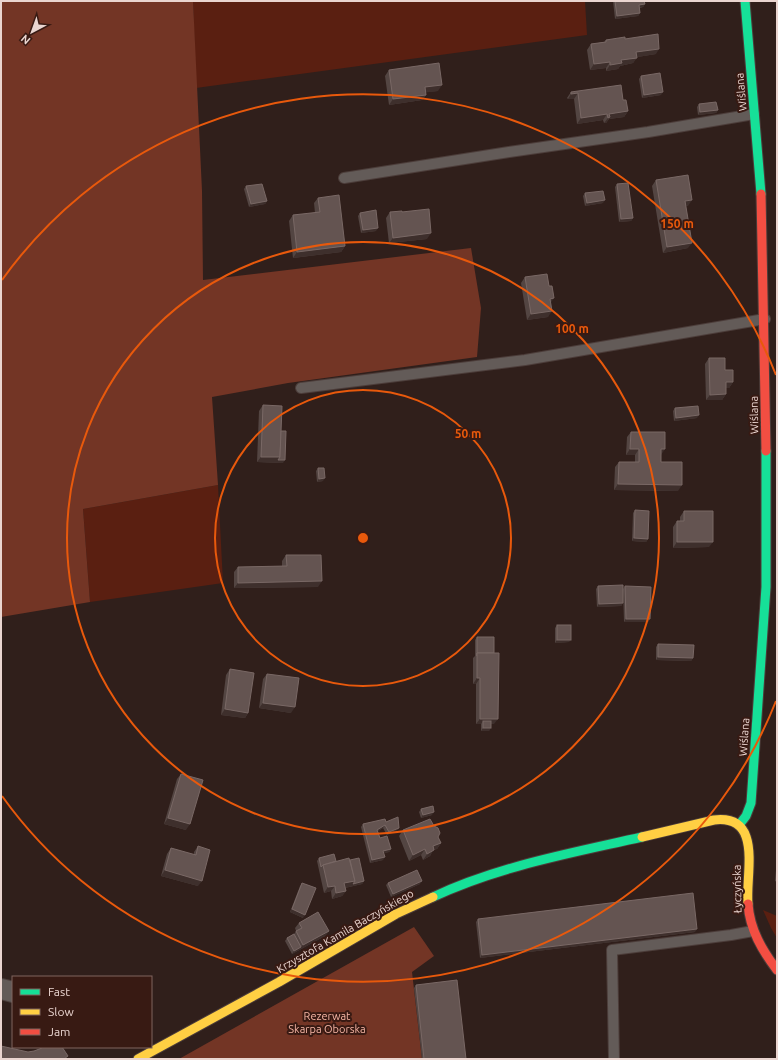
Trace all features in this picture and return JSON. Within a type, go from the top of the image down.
[{"type":"street","name":"Wiślana","points":[[739,825],[746,816],[751,803],[766,587],[768,528],[765,319],[761,199],[745,1]]},
{"type":"street","name":"Krzysztofa Kamila Baczyńskiego","points":[[155,1043],[279,982],[396,914],[458,885],[544,860],[710,821],[721,819],[731,821],[739,825]]},
{"type":"street","name":"Łyczyńska","points":[[739,825],[748,842],[749,854],[747,895],[753,931],[768,959],[777,970]]},
{"type":"street","points":[[1,989],[12,992]]},
{"type":"street","name":"Krzysztofa Kamila Baczyńskiego","points":[[138,1059],[150,1048]]},
{"type":"lane","points":[[344,178],[648,132],[754,114]]},
{"type":"lane","points":[[301,388],[525,360],[765,319]]},
{"type":"lane","points":[[614,1059],[612,950],[753,931]]},
{"type":"shaded area","points":[[193,1],[585,1],[587,35],[196,88]]},
{"type":"shaded area","points":[[218,485],[223,583],[90,602],[83,509]]},
{"type":"shaded area","points":[[763,910],[777,916],[777,938],[771,928]]},
{"type":"green space","points":[[1,1],[193,1],[202,191],[203,280],[471,248],[481,308],[477,357],[288,383],[212,397],[218,485],[83,509],[90,602],[1,617]]},
{"type":"green space","name":"Rezerwat Skarpa Oborska","points":[[414,927],[434,956],[412,972],[422,1059],[179,1059]]},
{"type":"building","points":[[615,1],[644,1],[645,4],[639,5],[640,13],[617,16]]},
{"type":"building","points":[[658,34],[659,49],[636,52],[637,58],[621,60],[622,63],[610,65],[610,62],[594,64],[591,44],[625,37],[625,39]]},
{"type":"building","points":[[439,63],[442,85],[425,87],[426,95],[393,99],[389,70]]},
{"type":"building","points":[[660,73],[663,92],[644,95],[641,76]]},
{"type":"building","points":[[621,85],[623,100],[626,100],[628,111],[609,114],[610,117],[608,118],[607,114],[581,118],[578,93],[571,94],[571,92]]},
{"type":"building","points":[[716,102],[718,110],[700,112],[699,104]]},
{"type":"building","points":[[688,175],[692,200],[685,201],[692,243],[667,247],[656,180]]},
{"type":"building","points":[[628,183],[633,218],[621,219],[617,184]]},
{"type":"building","points":[[262,184],[267,201],[251,204],[246,186]]},
{"type":"building","points":[[603,191],[605,200],[587,203],[585,193]]},
{"type":"building","points":[[339,195],[345,246],[297,252],[293,215],[320,212],[318,198]]},
{"type":"building","points":[[429,209],[431,233],[393,238],[390,212]]},
{"type":"building","points":[[376,210],[378,228],[363,230],[360,213]]},
{"type":"building","points":[[547,274],[549,286],[552,286],[554,298],[550,299],[552,311],[531,314],[525,277]]},
{"type":"building","points":[[709,358],[725,358],[725,370],[733,370],[733,382],[726,382],[726,394],[710,395]]},
{"type":"building","points":[[263,405],[282,406],[280,457],[261,457]]},
{"type":"building","points":[[698,406],[699,415],[676,418],[675,408]]},
{"type":"building","points":[[281,431],[286,431],[285,460],[278,460],[280,457]]},
{"type":"building","points":[[631,432],[665,432],[665,449],[661,449],[661,462],[682,462],[682,485],[618,484],[619,462],[639,462],[639,449],[630,449]]},
{"type":"building","points":[[318,468],[324,468],[325,478],[319,479]]},
{"type":"building","points":[[635,510],[649,511],[648,539],[634,538]]},
{"type":"building","points":[[684,511],[713,511],[713,542],[677,542],[677,521],[684,521]]},
{"type":"building","points":[[286,555],[321,555],[322,581],[238,583],[238,567],[287,566]]},
{"type":"building","points":[[623,585],[623,603],[599,604],[598,586]]},
{"type":"building","points":[[625,586],[651,587],[650,619],[626,619]]},
{"type":"building","points":[[557,625],[571,625],[571,640],[557,640]]},
{"type":"building","points":[[477,637],[494,637],[494,653],[477,653]]},
{"type":"building","points":[[658,644],[694,645],[693,658],[658,657]]},
{"type":"building","points":[[477,653],[499,653],[498,719],[480,719],[480,678],[477,678]]},
{"type":"building","points":[[230,669],[254,673],[248,713],[225,709]]},
{"type":"building","points":[[267,674],[299,678],[295,707],[263,703]]},
{"type":"building","points":[[483,721],[491,721],[491,728],[483,728]]},
{"type":"building","points":[[181,774],[203,780],[190,824],[168,818]]},
{"type":"building","points":[[433,806],[434,812],[423,815],[421,809]]},
{"type":"building","points":[[398,817],[399,828],[389,832],[385,825],[377,830],[380,838],[387,836],[391,849],[383,851],[385,857],[372,860],[363,824],[385,819],[386,822]]},
{"type":"building","points":[[430,819],[434,826],[438,828],[440,833],[438,837],[441,843],[433,846],[434,850],[427,854],[425,849],[413,855],[403,830]]},
{"type":"building","points":[[198,846],[210,850],[202,881],[165,870],[171,848],[196,855]]},
{"type":"building","points":[[334,854],[336,861],[321,867],[319,858]]},
{"type":"building","points":[[349,858],[355,881],[344,883],[346,891],[336,893],[335,886],[328,887],[323,865]]},
{"type":"building","points":[[359,858],[364,881],[353,884],[355,881],[350,860]]},
{"type":"building","points":[[417,870],[422,881],[393,894],[388,883]]},
{"type":"building","points":[[302,883],[316,888],[305,915],[292,909]]},
{"type":"building","points":[[693,893],[697,929],[482,955],[478,919]]},
{"type":"building","points":[[318,912],[329,931],[303,945],[296,931],[302,928],[299,923]]},
{"type":"building","points":[[294,934],[301,947],[294,951],[287,938]]},
{"type":"building","points":[[457,980],[466,1059],[424,1059],[416,985]]},
{"type":"building","points":[[1,1046],[28,1052],[42,1048],[63,1048],[68,1056],[64,1059],[1,1059]]},
{"type":"traffic: fast","points":[[745,1],[761,194]]},
{"type":"traffic: fast","points":[[739,825],[746,816],[751,803],[766,587],[766,451]]},
{"type":"traffic: fast","points":[[433,897],[458,886],[536,861],[642,837]]},
{"type":"traffic: slow","points":[[642,837],[714,820],[730,821],[740,827],[746,836],[749,849],[748,904]]},
{"type":"traffic: slow","points":[[138,1059],[279,982],[396,914],[433,897]]},
{"type":"traffic: jam","points":[[761,194],[766,451]]},
{"type":"traffic: jam","points":[[748,904],[754,931],[766,955],[777,970]]}]
